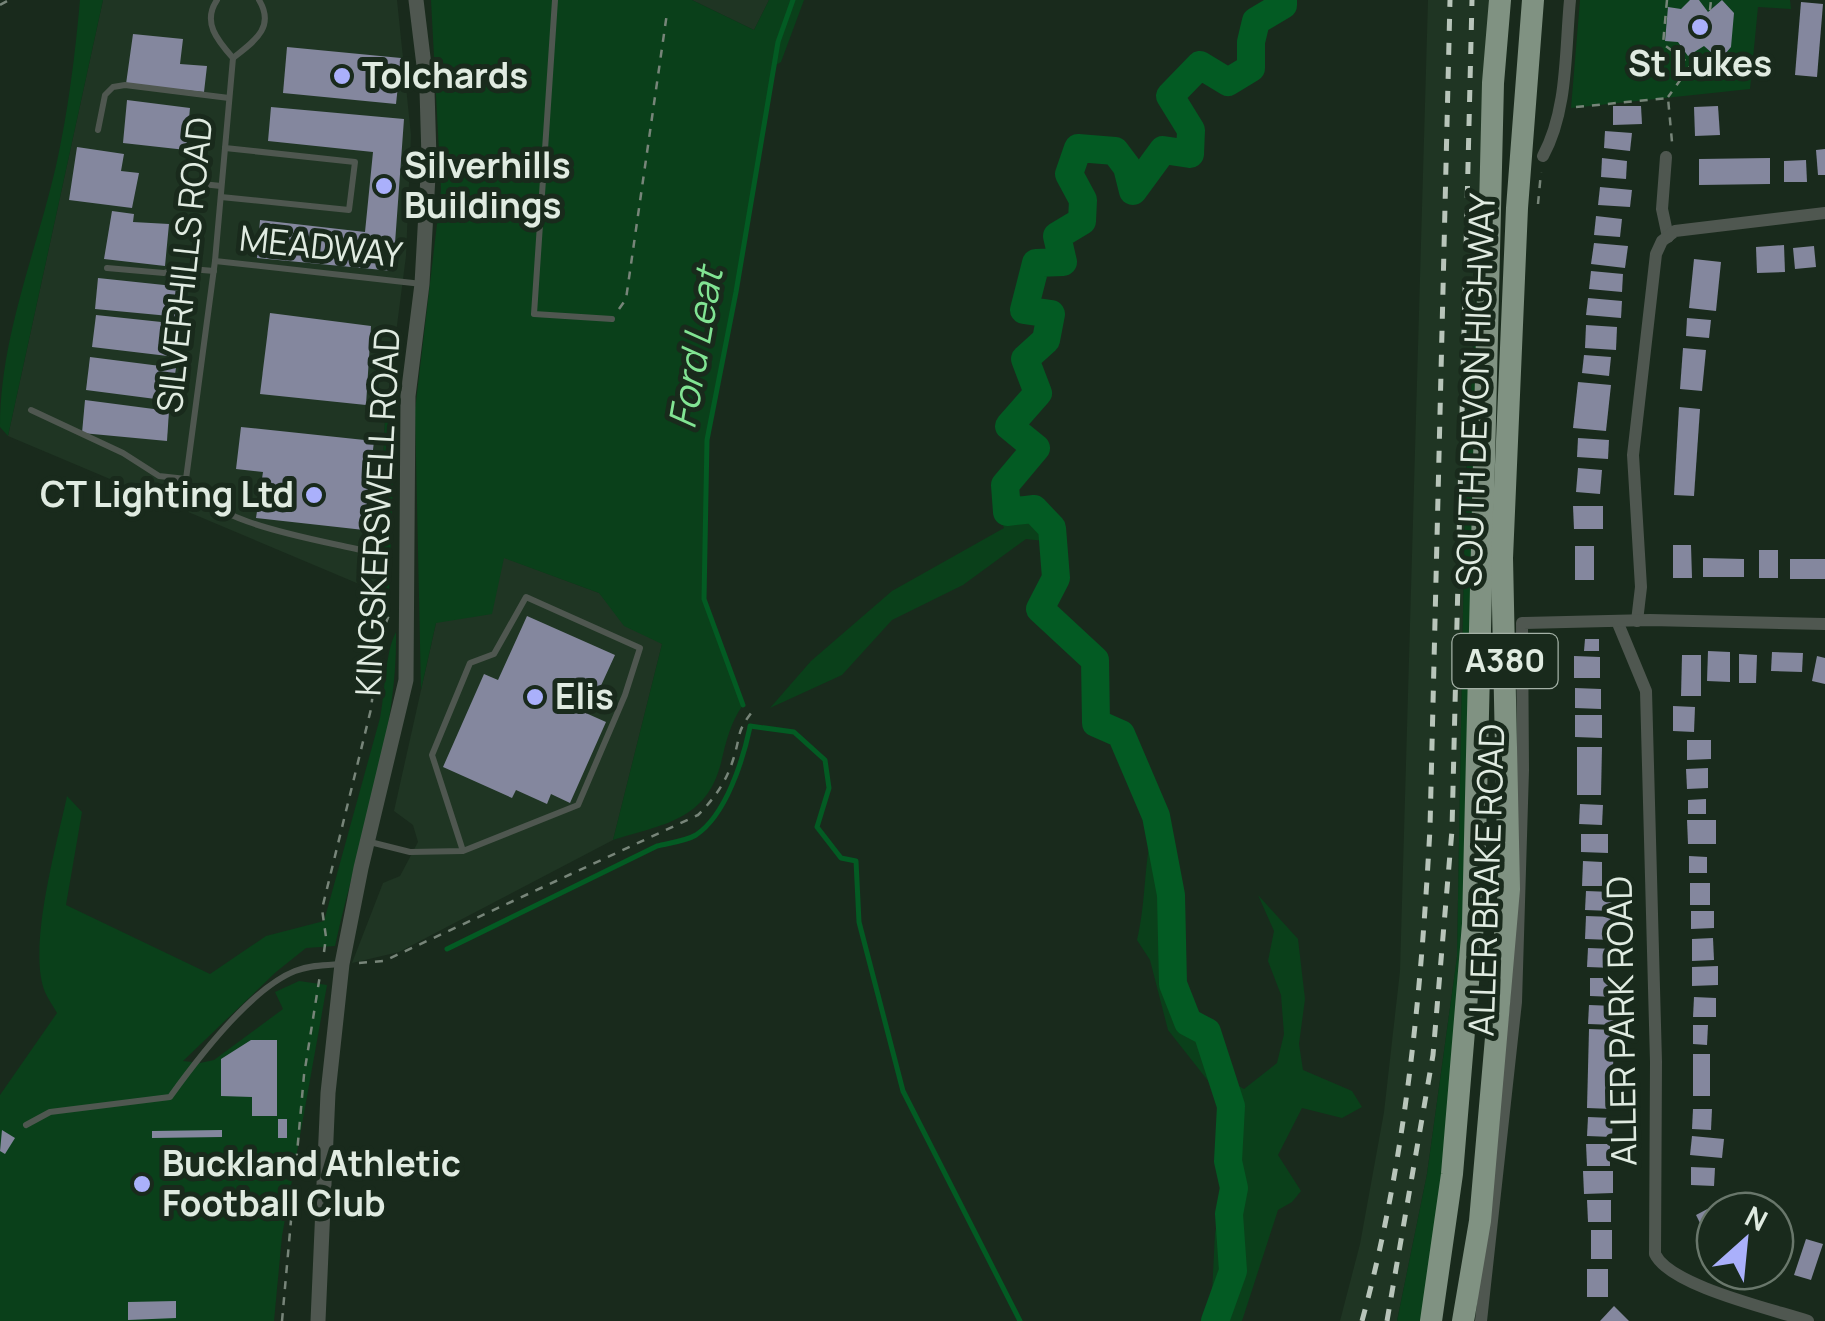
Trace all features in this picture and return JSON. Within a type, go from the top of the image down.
[{"type":"highway","name":"SOUTH DEVON HIGHWAY","points":[[1430,1321],[1452,1174],[1473,924],[1493,84],[1500,0]]},
{"type":"highway","name":"SOUTH DEVON HIGHWAY","points":[[1462,1321],[1480,1221],[1510,889],[1502,558],[1517,208],[1533,0]]},
{"type":"street","name":"KINGSKERSWELL ROAD","points":[[318,1321],[328,1093],[342,964],[406,680],[407,413],[422,284],[429,158],[416,0]]},
{"type":"street","points":[[1543,156],[1554,136],[1560,109],[1570,0]]},
{"type":"street","points":[[1666,157],[1662,209],[1668,237]]},
{"type":"street","points":[[1638,620],[1633,455],[1656,254],[1668,237],[1685,230],[1825,213]]},
{"type":"street","name":"ALLER PARK ROAD","points":[[1617,621],[1646,692],[1656,1062],[1655,1254],[1660,1265],[1687,1281],[1808,1321]]},
{"type":"street","name":"ALLER BRAKE ROAD","points":[[1481,1321],[1516,1002],[1523,770],[1522,622],[1825,624]]},
{"type":"lane","points":[[218,0],[211,9],[210,24],[215,39],[232,58],[258,40],[263,31],[266,16],[259,0]]},
{"type":"lane","points":[[555,0],[534,314],[612,319]]},
{"type":"lane","name":"SILVERHILLS ROAD","points":[[186,478],[214,271],[232,58]]},
{"type":"lane","points":[[98,130],[105,95],[113,86],[229,98]]},
{"type":"lane","points":[[220,197],[350,210],[355,162],[225,148]]},
{"type":"lane","points":[[202,184],[222,186]]},
{"type":"lane","name":"MEADWAY","points":[[215,261],[422,284]]},
{"type":"lane","points":[[106,268],[164,273],[179,268],[214,271]]},
{"type":"lane","points":[[31,410],[123,454],[159,476],[186,478],[194,494],[240,520],[369,552]]},
{"type":"lane","points":[[368,842],[410,852],[463,851],[578,805],[625,695],[640,648],[526,597],[494,654],[470,662],[432,754],[463,851]]},
{"type":"lane","points":[[26,1124],[50,1112],[170,1097],[208,1046],[258,998],[292,972],[342,964]]},
{"type":"path","points":[[0,5],[9,0]]},
{"type":"path","points":[[1666,157],[1673,140],[1668,98],[1690,65],[1663,44],[1667,0]]},
{"type":"path","points":[[1710,10],[1711,0]]},
{"type":"path","points":[[612,319],[626,299],[667,13]]},
{"type":"path","points":[[1560,109],[1668,98]]},
{"type":"path","points":[[342,964],[384,961],[698,816],[718,794],[733,760],[739,728],[756,708]]},
{"type":"shaded area","points":[[103,0],[397,0],[411,135],[406,256],[385,418],[378,592],[8,436]]},
{"type":"shaded area","points":[[692,0],[769,0],[754,30]]},
{"type":"shaded area","points":[[1428,0],[1490,0],[1465,498],[1457,957],[1427,1174],[1397,1321],[1340,1321],[1360,1244],[1384,1112],[1400,971]]},
{"type":"shaded area","points":[[503,557],[599,593],[662,644],[613,840],[399,952],[352,963],[383,883],[400,876],[418,842],[413,825],[394,811],[436,623]]},
{"type":"green space","points":[[80,0],[103,0],[8,436],[0,427],[6,360],[60,146]]},
{"type":"green space","points":[[431,0],[692,0],[754,30],[769,0],[804,0],[781,62],[774,66],[707,440],[704,599],[743,705],[705,797],[680,817],[613,840],[662,644],[624,626],[599,593],[504,558],[492,614],[436,623],[421,690],[415,410],[441,190]]},
{"type":"green space","points":[[1580,0],[1790,0],[1791,9],[1758,7],[1750,89],[1571,108]]},
{"type":"green space","points":[[1477,286],[1476,898],[1425,1321],[1397,1321],[1427,1174],[1457,957],[1465,498]]},
{"type":"green space","points":[[385,418],[395,426],[389,592],[378,592]]},
{"type":"green space","points":[[1005,485],[1039,505],[1059,524],[1053,542],[1026,539],[963,585],[892,620],[842,675],[770,708],[811,661],[892,591],[1004,528],[994,505]]},
{"type":"green space","name":"Buckland Athletic Football Club","points":[[396,632],[395,671],[383,750],[335,946],[306,948],[183,1061],[214,1060],[283,1009],[275,992],[299,981],[327,985],[282,1236],[274,1321],[0,1321],[0,1095],[57,1013],[45,992],[39,950],[67,796],[82,812],[66,905],[210,974],[266,936],[324,921],[380,718],[387,661]]},
{"type":"green space","points":[[1156,816],[1171,895],[1173,984],[1188,1022],[1204,1036],[1225,1078],[1244,1089],[1277,1063],[1284,1034],[1281,995],[1268,961],[1274,931],[1258,895],[1298,939],[1305,999],[1299,1044],[1303,1070],[1352,1091],[1362,1107],[1342,1118],[1302,1108],[1278,1155],[1301,1191],[1278,1210],[1242,1321],[1205,1321],[1212,1293],[1215,1233],[1227,1178],[1220,1096],[1168,1030],[1150,960],[1137,940]]},
{"type":"building","name":"St Lukes","points":[[1690,0],[1699,0],[1708,12],[1722,0],[1734,13],[1731,47],[1720,60],[1704,46],[1688,56],[1678,42],[1665,41],[1668,7],[1681,9]]},
{"type":"building","points":[[1801,2],[1823,4],[1817,77],[1795,75]]},
{"type":"building","points":[[133,34],[183,39],[180,64],[207,66],[204,92],[126,84]]},
{"type":"building","name":"Tolchards","points":[[287,47],[401,58],[396,104],[283,93]]},
{"type":"building","points":[[127,100],[190,108],[186,150],[123,143]]},
{"type":"building","points":[[1613,106],[1641,106],[1642,124],[1613,125]]},
{"type":"building","points":[[1718,106],[1720,135],[1695,136],[1694,107]]},
{"type":"building","name":"Silverhills Buildings","points":[[271,107],[404,119],[393,271],[257,258],[260,220],[365,232],[373,152],[268,141]]},
{"type":"building","points":[[1605,131],[1632,133],[1630,151],[1604,148]]},
{"type":"building","points":[[77,147],[124,154],[121,171],[139,173],[132,208],[69,200]]},
{"type":"building","points":[[1825,149],[1825,175],[1818,175],[1816,150]]},
{"type":"building","points":[[1602,158],[1627,161],[1626,179],[1601,177]]},
{"type":"building","points":[[1770,158],[1770,184],[1699,185],[1699,159]]},
{"type":"building","points":[[1806,160],[1807,182],[1784,182],[1784,161]]},
{"type":"building","points":[[1600,187],[1632,190],[1630,207],[1598,205]]},
{"type":"building","points":[[112,211],[134,214],[133,222],[169,224],[165,266],[104,259]]},
{"type":"building","points":[[1596,216],[1622,219],[1620,237],[1594,235]]},
{"type":"building","points":[[1594,243],[1628,246],[1625,268],[1591,264]]},
{"type":"building","points":[[1784,245],[1785,272],[1757,273],[1756,247]]},
{"type":"building","points":[[1814,246],[1816,267],[1795,269],[1793,248]]},
{"type":"building","points":[[1694,259],[1721,262],[1716,311],[1689,308]]},
{"type":"building","points":[[1591,271],[1623,274],[1622,292],[1589,289]]},
{"type":"building","points":[[98,278],[183,287],[180,317],[95,309]]},
{"type":"building","points":[[1588,298],[1622,301],[1621,318],[1586,315]]},
{"type":"building","points":[[270,313],[371,326],[366,405],[260,394]]},
{"type":"building","points":[[96,315],[180,324],[176,357],[92,347]]},
{"type":"building","points":[[1687,318],[1711,320],[1709,338],[1686,336]]},
{"type":"building","points":[[1586,325],[1617,327],[1616,350],[1585,348]]},
{"type":"building","points":[[1683,348],[1706,350],[1702,391],[1680,389]]},
{"type":"building","points":[[1584,355],[1611,357],[1609,376],[1582,373]]},
{"type":"building","points":[[90,357],[176,368],[171,401],[86,390]]},
{"type":"building","points":[[1578,382],[1611,385],[1606,431],[1573,428]]},
{"type":"building","points":[[85,400],[169,411],[167,441],[82,433]]},
{"type":"building","points":[[1679,407],[1700,409],[1694,496],[1674,495]]},
{"type":"building","name":"CT Lighting Ltd","points":[[241,427],[374,441],[364,530],[256,518],[263,472],[236,469]]},
{"type":"building","points":[[1578,438],[1609,440],[1608,459],[1577,457]]},
{"type":"building","points":[[1578,468],[1602,470],[1600,494],[1576,492]]},
{"type":"building","points":[[1573,506],[1603,506],[1603,529],[1574,529]]},
{"type":"building","points":[[1673,545],[1691,545],[1692,578],[1673,578]]},
{"type":"building","points":[[1575,546],[1594,546],[1594,580],[1575,580]]},
{"type":"building","points":[[1759,550],[1778,550],[1778,578],[1759,578]]},
{"type":"building","points":[[1703,558],[1744,559],[1744,577],[1703,577]]},
{"type":"building","points":[[1790,559],[1825,559],[1825,579],[1790,579]]},
{"type":"building","name":"Elis","points":[[527,616],[615,655],[588,714],[606,722],[570,803],[551,794],[547,804],[516,790],[512,798],[443,767],[484,674],[498,680]]},
{"type":"building","points":[[1585,639],[1599,639],[1599,651],[1584,651]]},
{"type":"building","points":[[1708,651],[1730,652],[1730,682],[1707,681]]},
{"type":"building","points":[[1772,652],[1803,653],[1802,672],[1771,671]]},
{"type":"building","points":[[1739,654],[1757,655],[1756,683],[1739,683]]},
{"type":"building","points":[[1682,655],[1701,655],[1701,696],[1681,696]]},
{"type":"building","points":[[1574,656],[1600,657],[1600,678],[1574,678]]},
{"type":"building","points":[[1817,656],[1825,658],[1825,684],[1812,681]]},
{"type":"building","points":[[1575,688],[1601,689],[1601,709],[1575,708]]},
{"type":"building","points":[[1673,706],[1695,707],[1694,732],[1673,731]]},
{"type":"building","points":[[1575,715],[1602,715],[1602,738],[1575,737]]},
{"type":"building","points":[[1687,740],[1711,740],[1711,759],[1687,760]]},
{"type":"building","points":[[1577,747],[1602,747],[1601,795],[1577,795]]},
{"type":"building","points":[[1708,768],[1708,788],[1687,789],[1686,769]]},
{"type":"building","points":[[1706,799],[1706,814],[1688,814],[1688,800]]},
{"type":"building","points":[[1580,804],[1603,805],[1602,825],[1579,824]]},
{"type":"building","points":[[1687,820],[1716,820],[1716,844],[1688,844]]},
{"type":"building","points":[[1581,834],[1608,834],[1608,853],[1581,852]]},
{"type":"building","points":[[1689,856],[1707,857],[1707,873],[1689,873]]},
{"type":"building","points":[[1583,861],[1602,862],[1602,886],[1582,886]]},
{"type":"building","points":[[1690,883],[1710,883],[1710,905],[1690,905]]},
{"type":"building","points":[[1586,891],[1612,892],[1612,911],[1585,910]]},
{"type":"building","points":[[1691,911],[1714,911],[1714,928],[1691,929]]},
{"type":"building","points":[[1586,916],[1613,917],[1612,940],[1585,939]]},
{"type":"building","points":[[1713,938],[1714,960],[1692,961],[1692,939]]},
{"type":"building","points":[[1588,948],[1615,949],[1614,968],[1587,967]]},
{"type":"building","points":[[1718,966],[1718,985],[1692,986],[1692,967]]},
{"type":"building","points":[[1590,978],[1616,978],[1615,997],[1590,996]]},
{"type":"building","points":[[1694,997],[1716,998],[1716,1017],[1693,1017]]},
{"type":"building","points":[[1589,1005],[1615,1006],[1615,1025],[1588,1024]]},
{"type":"building","points":[[1693,1025],[1708,1025],[1707,1045],[1693,1044]]},
{"type":"building","points":[[1589,1029],[1614,1030],[1612,1109],[1587,1108]]},
{"type":"building","points":[[251,1040],[277,1040],[277,1116],[252,1116],[252,1097],[221,1096],[221,1059]]},
{"type":"building","points":[[1693,1054],[1710,1054],[1710,1096],[1693,1096]]},
{"type":"building","points":[[1693,1109],[1712,1109],[1711,1130],[1692,1129]]},
{"type":"building","points":[[1588,1117],[1613,1118],[1612,1137],[1587,1136]]},
{"type":"building","points":[[278,1119],[287,1119],[287,1138],[278,1138]]},
{"type":"building","points":[[2,1130],[15,1138],[5,1154],[0,1151]]},
{"type":"building","points":[[222,1130],[222,1137],[152,1138],[152,1131]]},
{"type":"building","points":[[1692,1136],[1724,1139],[1722,1158],[1690,1155]]},
{"type":"building","points":[[1586,1144],[1610,1144],[1610,1166],[1587,1166]]},
{"type":"building","points":[[1691,1167],[1715,1168],[1714,1186],[1691,1185]]},
{"type":"building","points":[[1583,1171],[1613,1171],[1613,1193],[1584,1194]]},
{"type":"building","points":[[1587,1200],[1611,1200],[1611,1222],[1588,1222]]},
{"type":"building","points":[[1591,1230],[1612,1230],[1612,1259],[1591,1259]]},
{"type":"building","points":[[1806,1239],[1823,1244],[1811,1280],[1795,1272]]},
{"type":"building","points":[[1587,1269],[1608,1269],[1608,1297],[1587,1297]]},
{"type":"building","points":[[176,1301],[176,1318],[128,1320],[128,1302]]},
{"type":"building","points":[[1614,1306],[1629,1321],[1600,1321]]},
{"type":"waterway","name":"Ford Leat","points":[[743,705],[704,599],[707,440],[778,42],[793,0]]},
{"type":"waterway","points":[[1215,1321],[1233,1271],[1229,1214],[1234,1188],[1228,1161],[1231,1106],[1207,1032],[1188,1022],[1173,984],[1171,895],[1156,816],[1121,734],[1096,723],[1095,660],[1040,609],[1056,578],[1052,528],[1034,509],[1007,512],[1005,485],[1036,448],[1009,426],[1038,393],[1025,359],[1046,340],[1051,314],[1024,310],[1036,263],[1063,262],[1057,236],[1082,221],[1083,200],[1069,174],[1078,148],[1115,151],[1127,167],[1133,191],[1163,150],[1190,154],[1191,130],[1170,96],[1200,65],[1228,82],[1251,68],[1256,21],[1283,5],[1283,0]]},
{"type":"waterway","points":[[750,726],[794,732],[825,760],[829,788],[817,827],[841,858],[856,861],[859,922],[903,1091],[1020,1321]]},
{"type":"waterway","name":"Ford Leat","points":[[447,949],[657,846],[696,835],[724,801],[750,727]]},
{"type":"railway","points":[[1362,1321],[1400,1138],[1426,890],[1450,0]]},
{"type":"railway","points":[[1387,1321],[1433,1055],[1452,830],[1472,0]]},
{"type":"place","name":"St Lukes","points":[[1700,27]]},
{"type":"place","name":"Tolchards","points":[[342,76]]},
{"type":"place","name":"Silverhills Buildings","points":[[384,186]]},
{"type":"place","name":"CT Lighting Ltd","points":[[314,495]]},
{"type":"place","name":"Elis","points":[[535,697]]},
{"type":"place","name":"Buckland Athletic Football Club","points":[[142,1184]]}]
